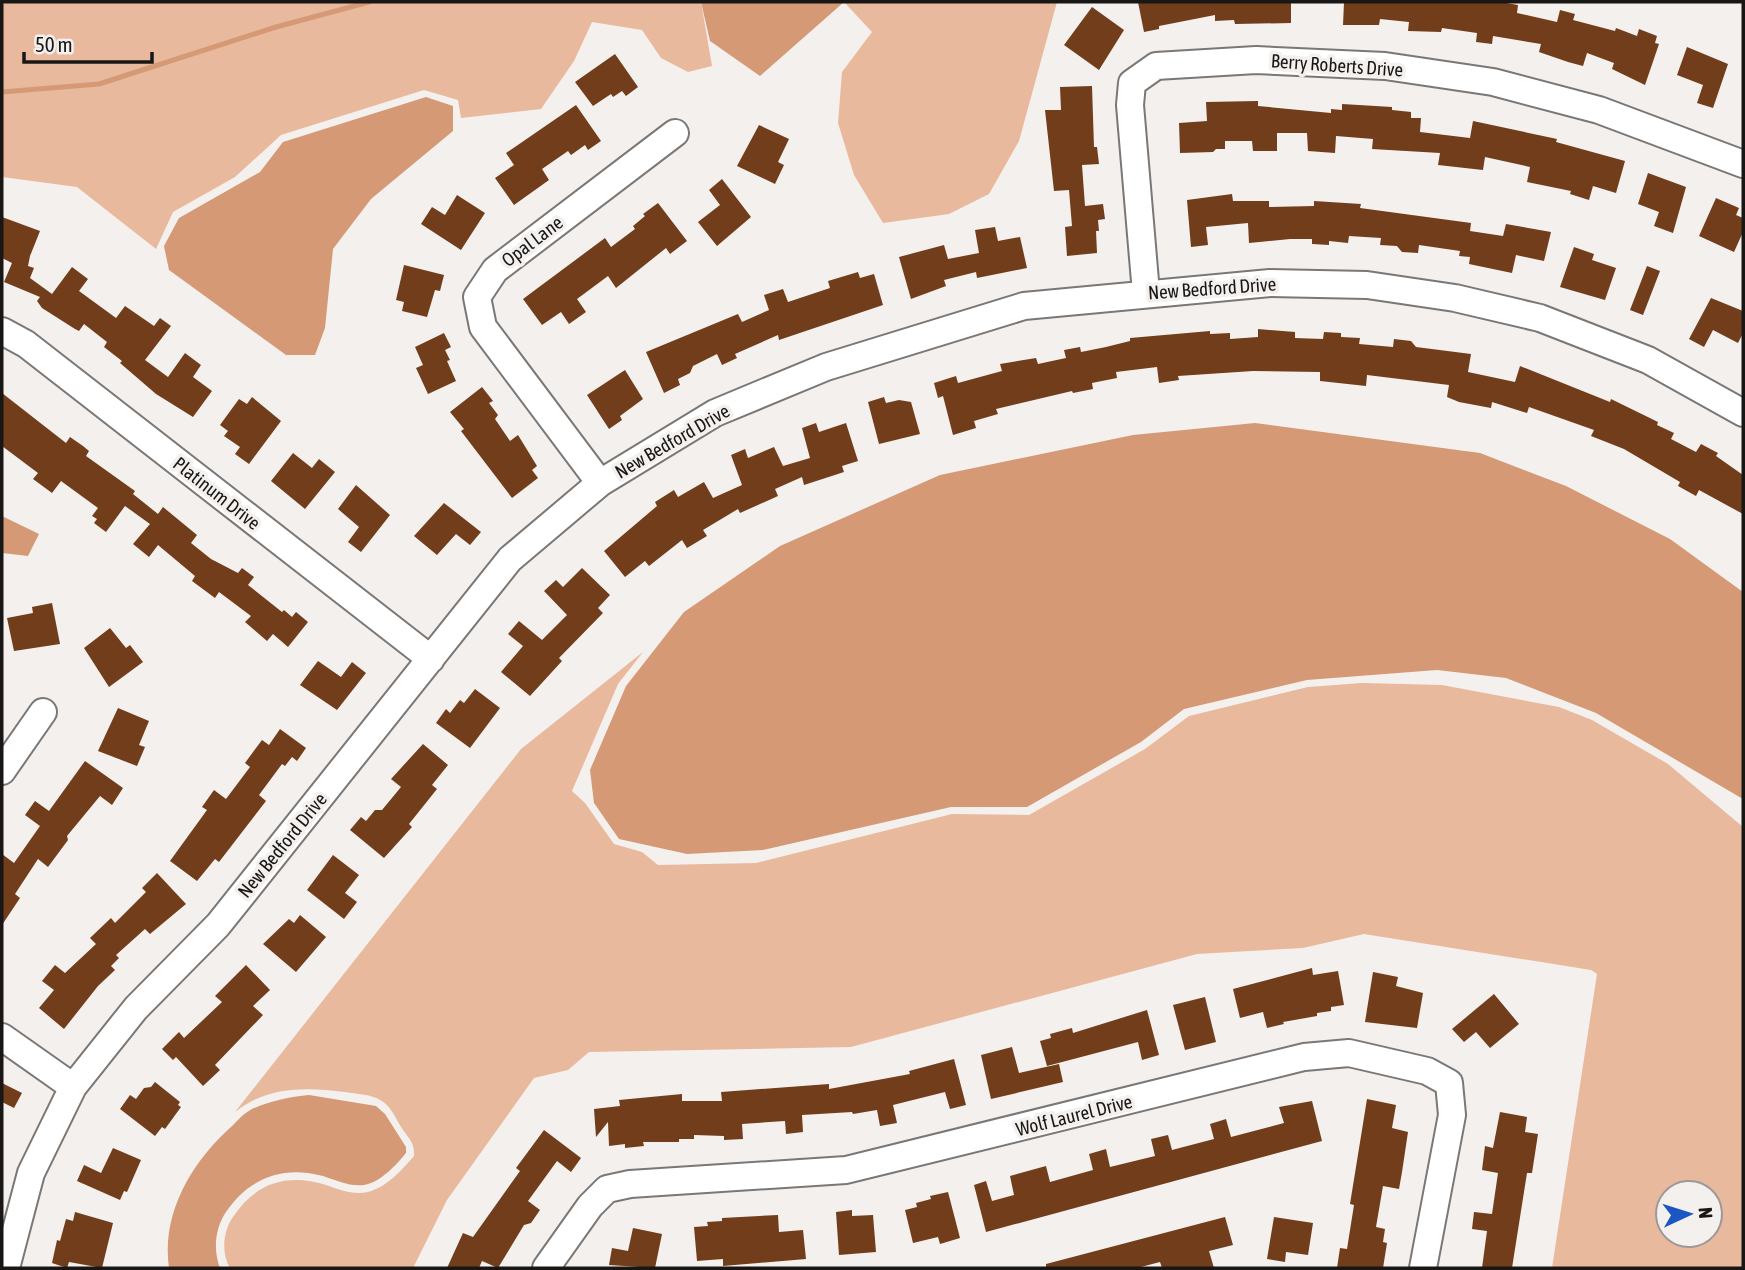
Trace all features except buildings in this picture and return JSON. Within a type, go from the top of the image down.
[{"type":"street","name":"Berry Roberts Drive","points":[[1146,293],[1130,105],[1132,83],[1156,66],[1256,60],[1372,65],[1493,82],[1599,110],[1743,164]]},
{"type":"street","name":"Opal Lane","points":[[600,483],[483,327],[477,297],[495,270],[675,133]]},
{"type":"street","name":"New Bedford Drive","points":[[6,1268],[31,1173],[73,1087],[136,1009],[218,925],[510,559],[600,483],[715,413],[826,367],[1024,306],[1270,282],[1367,285],[1455,298],[1540,318],[1648,360],[1743,413]]},
{"type":"street","name":"Platinum Drive","points":[[2,331],[26,344],[430,659]]},
{"type":"street","points":[[2,771],[43,712]]},
{"type":"street","points":[[2,1037],[73,1087]]},
{"type":"street","name":"Wolf Laurel Drive","points":[[546,1268],[590,1206],[607,1189],[630,1184],[846,1170],[1304,1057],[1349,1054],[1427,1071],[1449,1083],[1452,1115],[1423,1268]]},
{"type":"shaded area","points":[[701,2],[712,66],[688,72],[661,58],[642,30],[592,22],[574,61],[541,109],[461,118],[458,100],[424,90],[281,135],[235,177],[173,212],[156,249],[77,187],[2,177],[2,4]]},
{"type":"shaded area","points":[[701,2],[844,2],[760,76],[710,41]]},
{"type":"shaded area","points":[[844,2],[1057,2],[1019,141],[989,194],[949,214],[883,223],[854,175],[838,123],[842,72],[872,32]]},
{"type":"shaded area","points":[[426,97],[453,106],[453,131],[371,199],[333,249],[325,328],[315,355],[286,355],[169,270],[164,246],[179,218],[260,172],[283,142]]},
{"type":"shaded area","points":[[1255,423],[1480,453],[1566,486],[1670,539],[1743,592],[1743,799],[1596,713],[1506,678],[1437,670],[1307,680],[1184,709],[1141,742],[1027,807],[951,807],[763,850],[687,854],[619,839],[594,803],[590,770],[626,686],[684,612],[780,546],[940,475],[1133,435]]},
{"type":"shaded area","points":[[2,516],[39,534],[28,556],[2,553]]},
{"type":"shaded area","points":[[643,652],[618,684],[572,791],[585,803],[614,844],[642,852],[658,865],[756,863],[952,814],[1029,815],[1145,749],[1189,716],[1308,687],[1362,683],[1442,685],[1559,707],[1592,720],[1668,764],[1743,827],[1743,1268],[1552,1268],[1597,974],[1591,970],[1364,934],[1303,948],[1197,954],[851,1047],[589,1052],[568,1070],[534,1078],[447,1200],[413,1268],[230,1268],[224,1249],[227,1229],[242,1205],[263,1188],[274,1183],[299,1180],[352,1192],[368,1192],[388,1182],[414,1156],[412,1144],[391,1110],[382,1101],[369,1096],[316,1089],[287,1090],[260,1097],[235,1112],[521,749]]},
{"type":"shaded area","points":[[309,1095],[376,1106],[385,1114],[406,1147],[406,1153],[382,1177],[364,1185],[348,1184],[308,1173],[294,1172],[268,1177],[245,1190],[226,1212],[219,1225],[216,1247],[220,1268],[169,1268],[170,1228],[175,1208],[192,1172],[204,1156],[249,1111],[287,1098]]},
{"type":"waterway","points":[[2,92],[99,84],[276,27],[369,2]]}]
